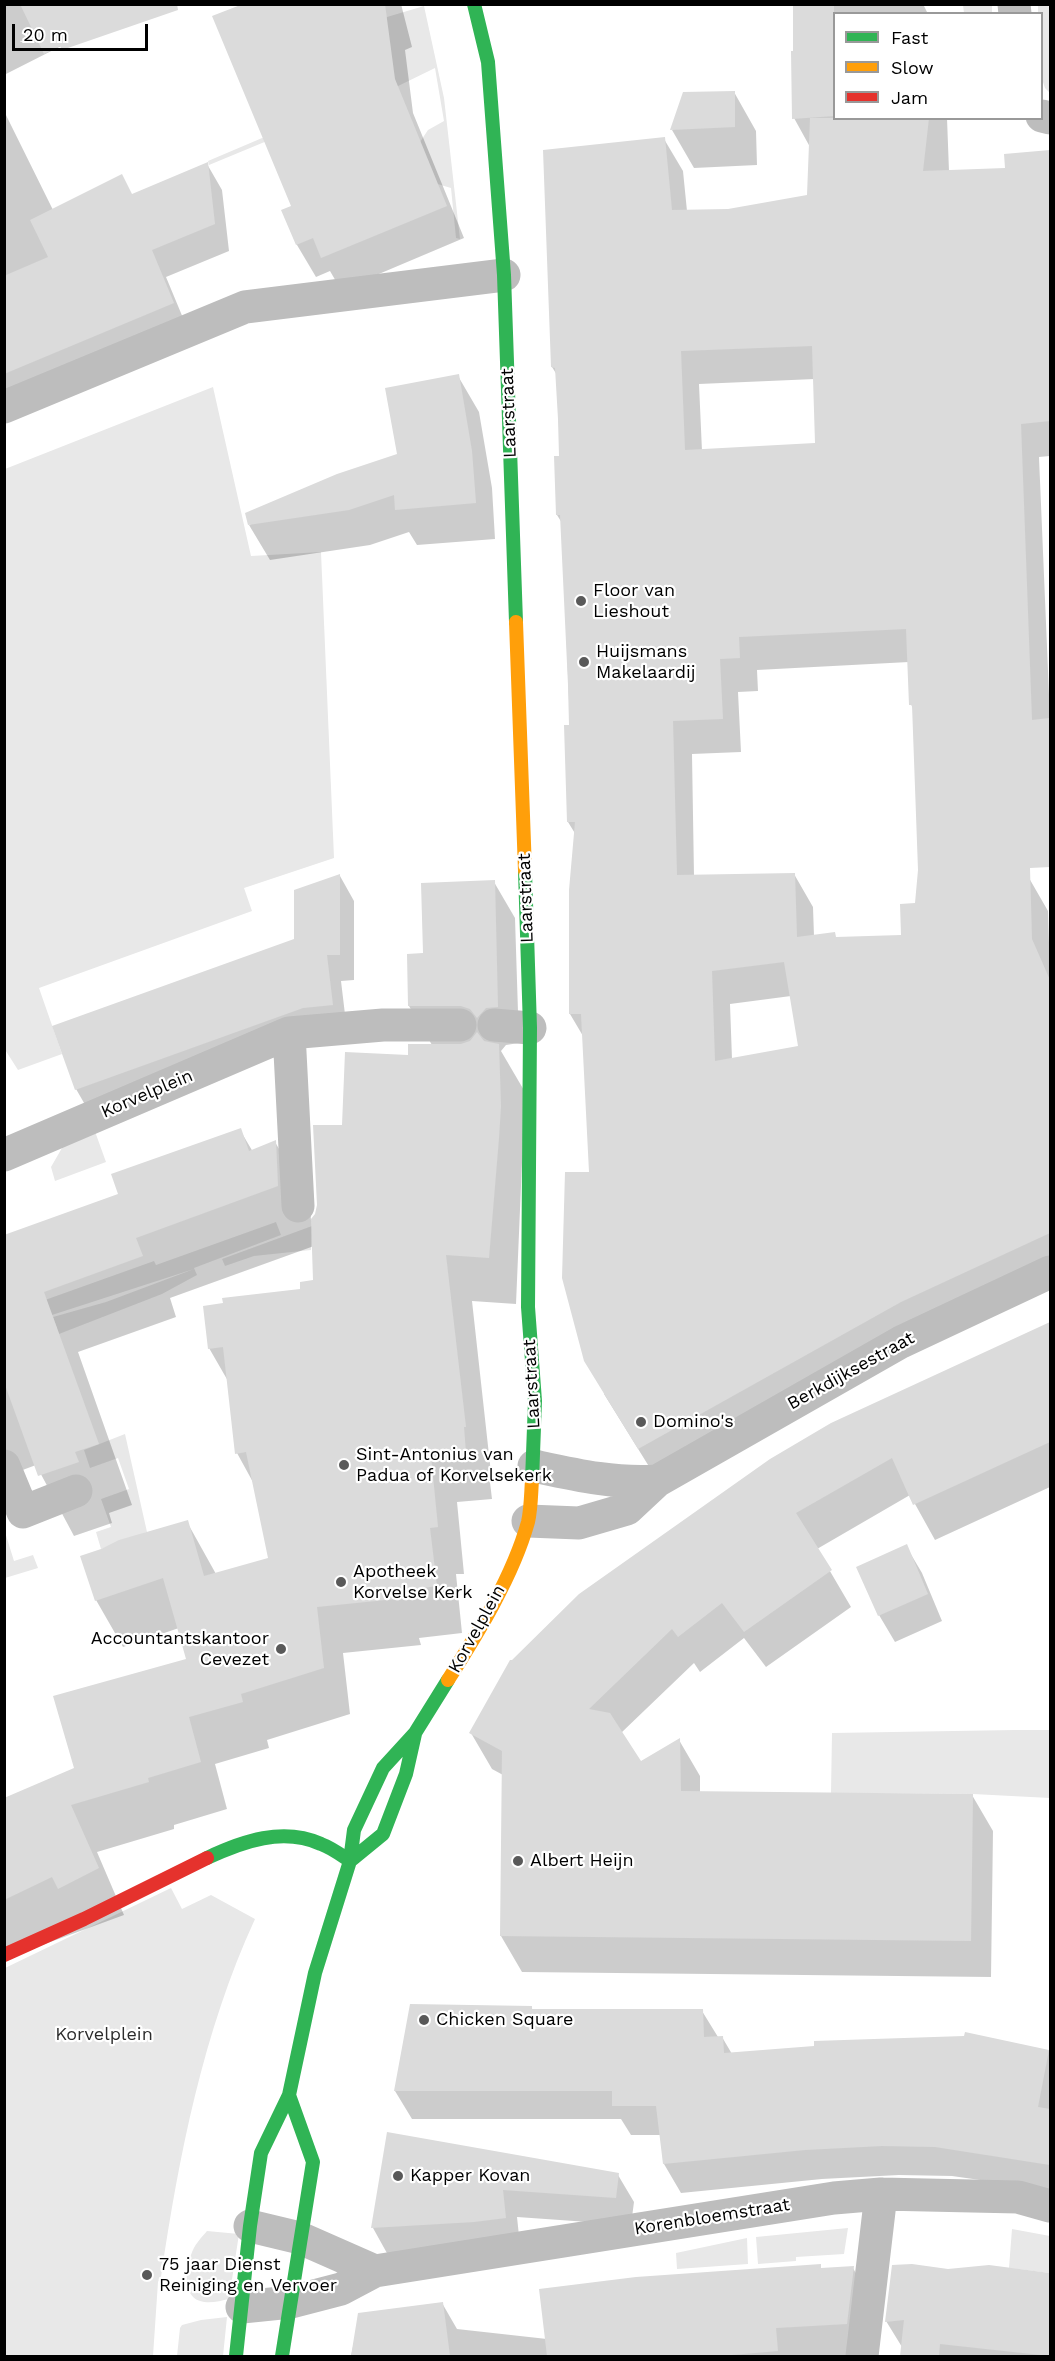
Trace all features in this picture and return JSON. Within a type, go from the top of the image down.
[{"type":"street","name":"Laarstraat","points":[[474,4],[488,62],[504,275],[530,1028],[528,1307],[535,1401],[534,1466],[528,1521]]},
{"type":"street","points":[[4,407],[244,307],[504,275]]},
{"type":"street","name":"Korvelplein","points":[[4,1155],[289,1033],[383,1025],[460,1025]]},
{"type":"street","points":[[494,1025],[530,1028]]},
{"type":"street","points":[[289,1033],[298,1206]]},
{"type":"street","name":"Berkdijksestraat","points":[[528,1521],[579,1523],[627,1509],[657,1481],[901,1342],[1050,1272]]},
{"type":"street","points":[[4,1466],[23,1512],[76,1491]]},
{"type":"street","name":"Berkdijksestraat","points":[[534,1466],[588,1478],[630,1483],[657,1481]]},
{"type":"street","name":"Korvelplein","points":[[236,2356],[250,2226],[261,2153],[289,2095],[315,1973],[350,1861],[354,1830],[383,1768],[416,1732],[468,1649],[504,1582],[528,1521]]},
{"type":"street","name":"Korvelplein","points":[[350,1861],[383,1834],[406,1774],[416,1732]]},
{"type":"street","points":[[4,1955],[84,1919],[234,1845],[280,1834],[317,1842],[350,1861]]},
{"type":"street","points":[[282,2356],[313,2162],[289,2095]]},
{"type":"street","points":[[862,2356],[880,2194]]},
{"type":"street","name":"Korenbloemstraat","points":[[242,2307],[291,2302],[341,2289],[375,2271],[834,2198],[880,2194],[1018,2197],[1050,2206]]},
{"type":"street","points":[[250,2226],[300,2238],[375,2271]]},
{"type":"green space","points":[[963,5],[992,5],[992,12],[964,12]]},
{"type":"green space","points":[[1038,5],[1050,5],[1050,93],[1043,82],[1043,12],[1038,12]]},
{"type":"green space","points":[[424,6],[444,98],[460,239],[456,238],[451,188],[434,183],[418,145],[428,130],[444,121],[435,68],[390,90],[209,165],[208,161],[328,110],[387,17]]},
{"type":"green space","points":[[213,387],[251,556],[321,552],[334,858],[244,888],[252,911],[39,988],[62,1054],[18,1070],[4,1048],[5,469]]},
{"type":"green space","points":[[93,1126],[106,1162],[55,1181],[51,1167],[66,1141]]},
{"type":"green space","points":[[276,1222],[281,1235],[194,1268],[197,1275],[162,1294],[59,1334],[53,1317],[106,1302],[194,1269],[52,1315],[17,1310],[154,1261],[156,1265]]},
{"type":"green space","points":[[312,1226],[311,1250],[254,1256],[225,1266],[222,1259]]},
{"type":"green space","points":[[125,1434],[147,1532],[101,1549],[96,1532],[111,1527],[101,1499],[129,1489],[118,1458],[90,1468],[84,1450]]},
{"type":"green space","points":[[5,1532],[14,1561],[33,1555],[38,1568],[5,1578]]},
{"type":"green space","points":[[1050,1730],[1050,1798],[973,1794],[831,1793],[832,1733]]},
{"type":"green space","name":"Korvelplein","points":[[171,1888],[182,1909],[211,1895],[255,1919],[221,2005],[195,2095],[176,2185],[161,2277],[158,2282],[153,2356],[5,2356],[5,1968]]},
{"type":"green space","points":[[848,2228],[844,2254],[796,2257],[796,2261],[758,2264],[756,2237]]},
{"type":"green space","points":[[1012,2229],[1050,2236],[1050,2273],[1009,2268]]},
{"type":"green space","points":[[207,2231],[239,2234],[229,2299],[203,2302],[194,2298],[188,2288],[187,2274],[191,2255]]},
{"type":"green space","points":[[747,2238],[748,2264],[677,2269],[676,2253]]},
{"type":"green space","points":[[227,2317],[223,2356],[177,2356],[182,2325]]},
{"type":"building","points":[[20,4],[177,4],[178,10],[62,50],[60,46],[44,54]]},
{"type":"building","points":[[243,4],[385,4],[395,79],[447,206],[321,258],[313,238],[296,245],[281,210],[291,206],[212,16]]},
{"type":"building","points":[[793,4],[834,4],[833,116],[792,119],[791,51],[793,51]]},
{"type":"building","points":[[735,91],[735,127],[670,130],[683,92]]},
{"type":"building","points":[[810,118],[929,120],[923,171],[1005,168],[1004,154],[1050,150],[1050,421],[1021,424],[1032,720],[1050,718],[1050,867],[1030,868],[1032,939],[1050,980],[1050,1233],[901,1302],[638,1449],[584,1361],[562,1278],[565,1172],[589,1172],[581,1014],[569,1014],[569,890],[575,822],[567,822],[564,725],[569,725],[568,685],[560,515],[556,515],[554,456],[559,456],[558,419],[555,368],[551,367],[543,150],[665,137],[672,210],[728,209],[807,195]],"holes":[[[812,346],[815,443],[685,450],[681,351]],[[906,629],[909,705],[912,705],[918,870],[915,903],[900,904],[901,935],[836,937],[835,932],[797,937],[795,873],[677,875],[673,721],[723,719],[720,659],[740,658],[739,637]],[[784,962],[798,1046],[715,1061],[712,971]]]},
{"type":"building","points":[[208,162],[215,224],[152,250],[174,303],[4,374],[4,276],[48,257],[30,220],[122,174],[132,194]]},
{"type":"building","points":[[459,374],[472,451],[476,503],[395,510],[394,495],[349,510],[248,525],[245,513],[337,474],[397,454],[385,388]]},
{"type":"building","points":[[340,874],[340,955],[327,955],[333,1005],[303,1008],[75,1090],[52,1026],[294,939],[294,890]]},
{"type":"building","points":[[495,880],[498,1007],[486,1008],[477,1018],[470,1009],[461,1006],[408,1006],[407,954],[423,953],[421,883]]},
{"type":"building","points":[[477,1032],[484,1041],[499,1044],[501,1106],[499,1138],[489,1258],[446,1255],[466,1427],[464,1427],[466,1453],[431,1456],[438,1527],[430,1528],[437,1586],[394,1592],[395,1599],[317,1607],[324,1668],[241,1694],[243,1702],[189,1717],[201,1762],[148,1778],[149,1782],[71,1805],[99,1868],[58,1889],[52,1877],[4,1900],[4,1798],[74,1768],[53,1696],[186,1659],[163,1578],[95,1601],[80,1556],[119,1540],[188,1520],[204,1576],[268,1558],[246,1452],[235,1454],[223,1347],[208,1349],[203,1306],[223,1303],[222,1298],[300,1289],[300,1282],[313,1280],[311,1219],[317,1205],[313,1125],[342,1125],[345,1052],[408,1055],[408,1044],[461,1044],[470,1041]]},
{"type":"building","points":[[241,1128],[249,1151],[276,1140],[278,1186],[136,1238],[143,1256],[44,1292],[99,1444],[75,1452],[79,1462],[38,1476],[4,1382],[4,1235],[118,1194],[111,1174]]},
{"type":"building","points":[[1050,1322],[1050,1442],[913,1505],[892,1458],[796,1513],[832,1570],[744,1632],[722,1603],[678,1637],[672,1629],[589,1709],[610,1713],[641,1761],[680,1738],[681,1791],[973,1794],[971,1941],[500,1936],[502,1751],[469,1733],[510,1660],[579,1594],[770,1459],[831,1423]]},
{"type":"building","points":[[907,1544],[928,1594],[878,1616],[856,1567]]},
{"type":"building","points":[[410,2004],[532,2006],[532,2009],[703,2009],[704,2037],[723,2036],[724,2053],[814,2046],[814,2041],[964,2036],[965,2032],[1049,2050],[1038,2107],[1050,2109],[1050,2165],[935,2147],[882,2146],[805,2150],[663,2164],[656,2106],[612,2106],[612,2091],[394,2091]]},
{"type":"building","points":[[387,2132],[619,2173],[616,2198],[503,2190],[506,2218],[371,2228]]},
{"type":"building","points":[[821,2264],[821,2268],[854,2266],[847,2324],[776,2328],[778,2351],[720,2356],[547,2356],[539,2289],[636,2277]]},
{"type":"building","points":[[912,2264],[948,2269],[989,2265],[1050,2273],[1050,2356],[940,2344],[939,2356],[900,2356],[904,2320],[885,2322],[892,2265]]},
{"type":"building","points":[[443,2302],[450,2356],[351,2356],[358,2313]]},
{"type":"traffic: fast","points":[[474,4],[488,62],[504,275],[516,622]]},
{"type":"traffic: fast","points":[[525,871],[530,1028],[528,1307],[535,1401],[532,1480]]},
{"type":"traffic: fast","points":[[236,2356],[250,2226],[261,2153],[289,2095],[315,1973],[350,1861],[354,1830],[383,1768],[415,1733],[448,1680]]},
{"type":"traffic: fast","points":[[350,1861],[383,1834],[406,1774],[415,1734]]},
{"type":"traffic: fast","points":[[207,1858],[235,1846],[278,1836],[307,1839],[325,1846],[350,1861]]},
{"type":"traffic: fast","points":[[282,2356],[313,2162],[289,2095]]},
{"type":"traffic: slow","points":[[516,622],[525,871]]},
{"type":"traffic: slow","points":[[448,1680],[483,1624],[513,1563],[528,1522],[532,1480]]},
{"type":"traffic: jam","points":[[4,1955],[84,1919],[207,1858]]},
{"type":"place","name":"Floor van Lieshout","points":[[581,601]]},
{"type":"place","name":"Huijsmans Makelaardij","points":[[584,662]]},
{"type":"place","name":"Domino's","points":[[641,1422]]},
{"type":"place","name":"Sint-Antonius van Padua of Korvelsekerk","points":[[344,1465]]},
{"type":"place","name":"Apotheek Korvelse Kerk","points":[[341,1582]]},
{"type":"place","name":"Accountantskantoor Cevezet","points":[[281,1649]]},
{"type":"place","name":"Albert Heijn","points":[[518,1861]]},
{"type":"place","name":"Chicken Square","points":[[424,2020]]},
{"type":"place","name":"Kapper Kovan","points":[[398,2176]]},
{"type":"place","name":"75 jaar Dienst Reiniging en Vervoer","points":[[147,2275]]}]
